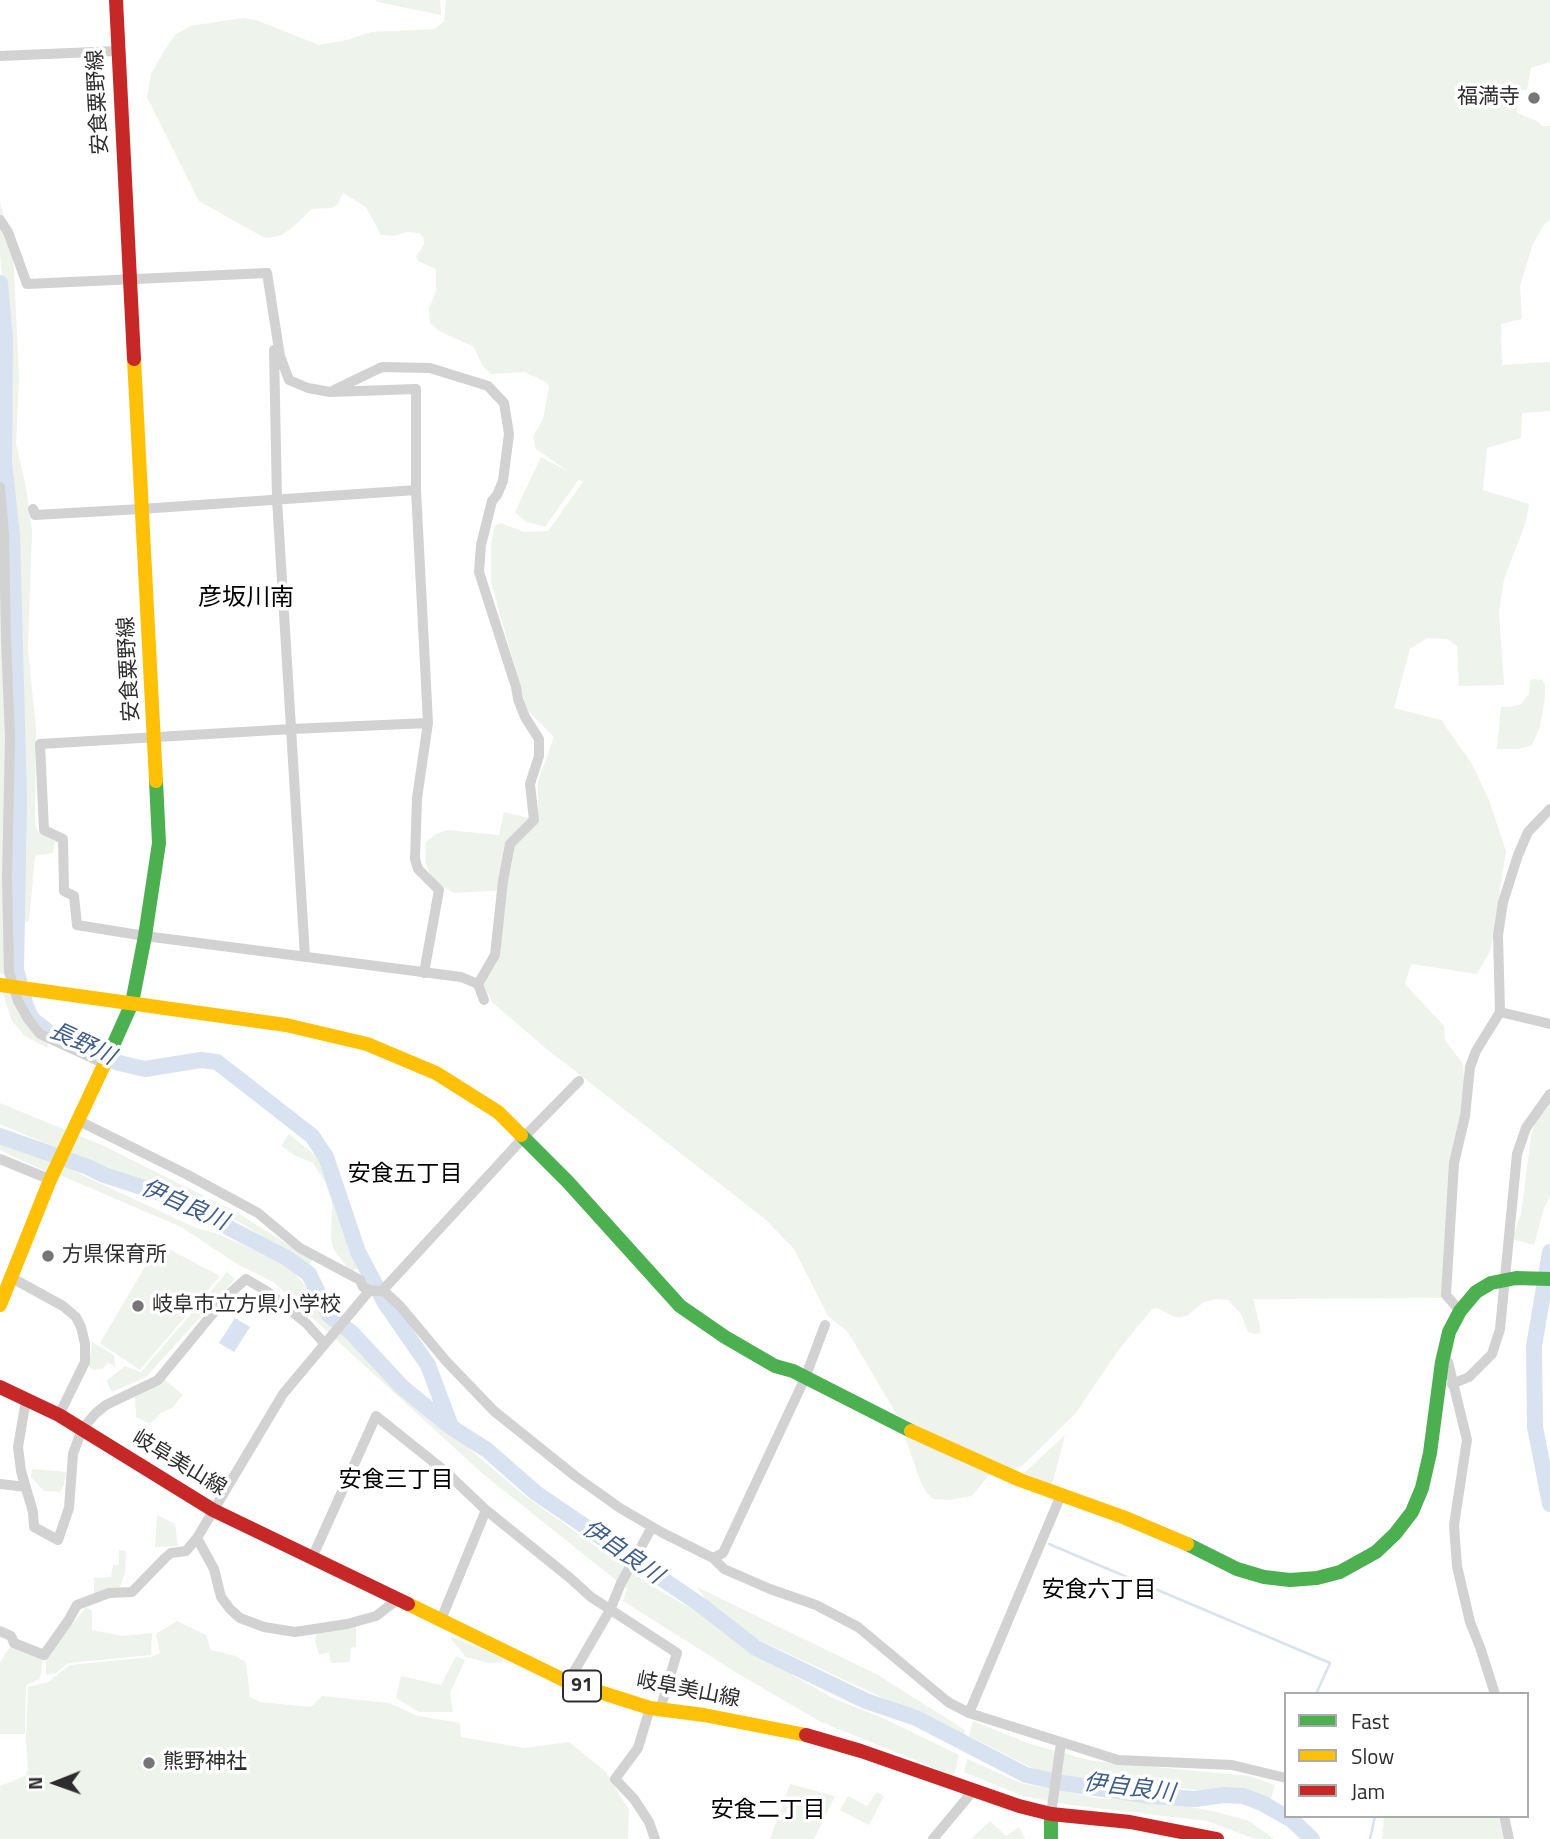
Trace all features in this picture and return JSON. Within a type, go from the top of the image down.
[{"type":"main road","name":"安食粟野線","points":[[0,1305],[47,1179],[77,1124],[132,1003],[159,843],[116,0]]},
{"type":"main road","points":[[9,986],[286,1024],[367,1044],[436,1073],[498,1112],[568,1182],[680,1306],[746,1350],[901,1428],[1123,1517],[1237,1569],[1264,1577],[1290,1580],[1317,1578],[1340,1572],[1376,1552],[1395,1534],[1412,1512],[1422,1488],[1443,1356],[1449,1332],[1460,1311],[1476,1292],[1491,1283],[1550,1279]]},
{"type":"main road","name":"岐阜美山線","points":[[0,1387],[59,1415],[213,1510],[568,1682],[655,1709],[704,1715],[802,1734],[1051,1814],[1130,1822],[1217,1839]]},
{"type":"main road","points":[[1051,1814],[1051,1839]]},
{"type":"street","points":[[0,56],[117,51]]},
{"type":"street","points":[[0,220],[8,232],[27,284],[267,274],[274,303],[280,356],[289,380],[308,388],[330,392],[416,389],[416,490],[428,723],[417,798],[415,859],[418,869],[439,890],[424,973]]},
{"type":"street","points":[[274,303],[276,499],[305,957]]},
{"type":"street","points":[[330,392],[382,367],[430,368],[488,386],[504,402],[509,433],[502,481],[492,501],[481,545],[479,572],[518,699],[525,717],[539,739],[539,756],[530,784],[534,820],[510,844],[495,955],[478,984]]},
{"type":"street","points":[[0,487],[4,534],[10,737],[9,986],[40,1034],[108,1059]]},
{"type":"street","points":[[33,509],[35,514],[141,509],[416,490]]},
{"type":"street","points":[[428,723],[40,744],[44,830],[63,839],[64,891],[74,896],[75,921],[78,925],[461,977],[478,984],[485,1000]]},
{"type":"street","points":[[1460,1311],[1446,1295],[1454,1163],[1465,1115],[1470,1067],[1476,1051],[1500,1012],[1498,934],[1503,902],[1528,832],[1550,809]]},
{"type":"street","points":[[1500,1012],[1550,1024]]},
{"type":"street","points":[[0,1630],[11,1636],[14,1643],[44,1655],[77,1605],[109,1593],[132,1592],[171,1553],[186,1551],[197,1538],[283,1394],[325,1341],[367,1293],[382,1291],[524,1137],[579,1082]]},
{"type":"street","points":[[1452,1384],[1469,1377],[1492,1354],[1500,1329],[1517,1154],[1526,1128],[1550,1094]]},
{"type":"street","points":[[77,1124],[186,1174],[258,1213],[300,1248],[360,1280],[367,1293]]},
{"type":"street","points":[[0,1159],[47,1179]]},
{"type":"street","points":[[12,1278],[63,1306],[76,1317],[81,1327],[85,1362],[59,1415]]},
{"type":"street","points":[[26,1400],[18,1447],[34,1527],[58,1540],[69,1508],[73,1454],[82,1429],[106,1405],[158,1380],[228,1295],[246,1279],[268,1292],[325,1341]]},
{"type":"street","points":[[382,1291],[400,1306],[446,1361],[494,1411],[579,1479],[652,1527],[713,1559],[724,1569],[816,1605],[858,1627],[948,1702],[969,1713],[1061,1746],[1118,1760],[1232,1765],[1284,1778]]},
{"type":"street","points":[[713,1559],[723,1553],[799,1375],[825,1325]]},
{"type":"street","points":[[1443,1356],[1448,1362],[1467,1440],[1454,1525],[1457,1566],[1470,1622],[1494,1692]]},
{"type":"street","points":[[312,1558],[376,1416],[446,1472],[486,1510],[591,1597],[677,1653],[638,1748],[615,1779],[634,1798],[649,1822],[655,1839]]},
{"type":"street","points":[[0,1485],[26,1487]]},
{"type":"street","points":[[969,1713],[1060,1494]]},
{"type":"street","points":[[440,1622],[486,1510]]},
{"type":"street","points":[[568,1682],[610,1610],[621,1583],[652,1527]]},
{"type":"street","points":[[197,1538],[214,1569],[221,1597],[230,1609],[240,1618],[264,1627],[296,1632],[347,1624],[376,1616],[397,1600]]},
{"type":"street","points":[[1051,1814],[1061,1746]]},
{"type":"street","points":[[933,1839],[973,1791]]},
{"type":"street","points":[[1505,1818],[1510,1839]]},
{"type":"shaded area","points":[[375,0],[440,0],[441,15],[378,2]]},
{"type":"shaded area","points":[[446,0],[1550,0],[1550,62],[1531,68],[1527,90],[1518,90],[1517,113],[1537,121],[1542,126],[1550,126],[1550,220],[1545,223],[1533,244],[1520,286],[1522,319],[1501,324],[1502,365],[1550,362],[1550,411],[1522,413],[1521,438],[1487,448],[1483,490],[1529,504],[1526,522],[1504,579],[1499,612],[1504,685],[1459,686],[1457,646],[1447,639],[1427,638],[1410,649],[1394,708],[1441,720],[1472,764],[1489,800],[1506,851],[1491,949],[1477,974],[1411,964],[1405,984],[1444,1026],[1445,1040],[1463,1064],[1465,1096],[1441,1298],[1253,1299],[1260,1326],[1260,1333],[1254,1334],[1248,1332],[1241,1314],[1228,1300],[1204,1302],[1188,1315],[1181,1317],[1175,1317],[1157,1308],[1152,1309],[1120,1348],[1075,1414],[1022,1466],[1006,1470],[898,1417],[848,1332],[828,1316],[794,1249],[765,1219],[543,1046],[492,1002],[483,984],[498,934],[505,890],[454,893],[434,882],[425,862],[426,842],[447,830],[499,835],[504,812],[538,820],[538,781],[554,737],[527,710],[491,582],[491,544],[495,526],[501,523],[524,532],[548,531],[583,482],[579,479],[545,527],[525,521],[515,512],[541,457],[569,472],[536,449],[533,437],[543,419],[549,387],[546,382],[524,372],[491,374],[482,365],[474,347],[439,331],[430,323],[429,309],[436,291],[436,269],[418,261],[416,256],[424,245],[420,233],[381,235],[366,207],[343,193],[337,205],[312,209],[282,235],[269,238],[199,201],[147,97],[151,74],[164,51],[175,35],[190,26],[243,18],[256,20],[319,45],[371,32],[434,29],[444,22]]},
{"type":"shaded area","points":[[0,202],[13,247],[19,379],[16,444],[32,531],[28,649],[36,728],[35,823],[38,832],[55,841],[53,853],[35,856],[29,921],[18,924],[20,805],[16,530],[7,463],[9,366],[0,254]]},
{"type":"shaded area","points":[[0,534],[5,723],[6,976],[0,973]]},
{"type":"shaded area","points":[[1542,680],[1545,685],[1545,698],[1540,727],[1532,745],[1519,749],[1497,749],[1501,707],[1521,704],[1529,694],[1530,681]]},
{"type":"shaded area","points":[[2,991],[9,991],[50,1041],[47,1048],[25,1036],[12,1021]]},
{"type":"shaded area","points":[[1550,1099],[1550,1196],[1534,1245],[1512,1239],[1521,1214],[1531,1137],[1537,1116]]},
{"type":"shaded area","points":[[0,1103],[102,1145],[238,1213],[312,1260],[309,1267],[246,1226],[202,1203],[97,1165],[0,1124]]},
{"type":"shaded area","points":[[289,1134],[317,1157],[334,1187],[349,1251],[358,1268],[351,1272],[334,1250],[331,1238],[332,1202],[325,1182],[313,1163],[281,1146]]},
{"type":"shaded area","points":[[0,1142],[50,1162],[47,1172],[0,1150]]},
{"type":"shaded area","points":[[63,1166],[196,1228],[218,1234],[287,1264],[316,1299],[321,1311],[421,1407],[521,1493],[650,1585],[706,1617],[794,1676],[835,1699],[885,1719],[959,1755],[954,1776],[819,1721],[623,1601],[627,1589],[483,1474],[273,1282],[237,1264],[181,1227],[60,1175]]},
{"type":"shaded area","points":[[163,1246],[220,1276],[140,1370],[100,1343],[153,1253],[157,1256]]},
{"type":"shaded area","points":[[227,1272],[235,1279],[146,1377],[112,1392],[106,1381],[125,1366],[141,1372]]},
{"type":"shaded area","points":[[235,1318],[250,1327],[234,1352],[219,1343]]},
{"type":"shaded area","points":[[92,1342],[114,1355],[115,1367],[108,1362],[102,1369],[94,1370],[89,1367]]},
{"type":"shaded area","points":[[164,1379],[183,1395],[172,1408],[161,1413],[150,1424],[136,1417],[135,1397]]},
{"type":"shaded area","points":[[1065,1435],[1052,1485],[1024,1473]]},
{"type":"shaded area","points":[[905,1437],[991,1472],[972,1496],[949,1500],[933,1499],[920,1480]]},
{"type":"shaded area","points":[[32,1469],[66,1472],[60,1492],[44,1491],[31,1477]]},
{"type":"shaded area","points":[[157,1515],[175,1524],[178,1546],[155,1547]]},
{"type":"shaded area","points":[[119,1550],[126,1551],[125,1573],[120,1587],[112,1594],[94,1599],[94,1578],[111,1577],[113,1565],[119,1565]]},
{"type":"shaded area","points":[[697,1587],[878,1675],[965,1730],[964,1736],[738,1630],[709,1604]]},
{"type":"shaded area","points":[[86,1607],[92,1611],[92,1630],[122,1636],[152,1633],[151,1655],[68,1663],[56,1673],[46,1675],[46,1658]]},
{"type":"shaded area","points":[[177,1621],[206,1635],[211,1650],[233,1655],[246,1662],[250,1697],[260,1702],[311,1707],[322,1696],[389,1703],[418,1716],[460,1723],[461,1737],[524,1748],[569,1742],[605,1771],[629,1810],[628,1839],[0,1839],[0,1786],[25,1776],[28,1770],[28,1687],[48,1682],[70,1665],[151,1657],[160,1653],[156,1634]]},
{"type":"shaded area","points":[[356,1625],[356,1647],[351,1648],[350,1662],[331,1663],[329,1652],[319,1655],[315,1640],[317,1633]]},
{"type":"shaded area","points":[[451,1636],[503,1658],[503,1662],[489,1663],[466,1657]]},
{"type":"shaded area","points":[[11,1645],[43,1657],[40,1679],[26,1685],[25,1734],[0,1734],[0,1662]]},
{"type":"shaded area","points":[[456,1656],[465,1660],[450,1693],[453,1712],[419,1712],[396,1698],[401,1676],[441,1685]]},
{"type":"shaded area","points":[[973,1721],[1030,1744],[1093,1761],[1249,1776],[1275,1785],[1271,1799],[1241,1791],[1207,1791],[1078,1778],[1038,1771],[969,1736]]},
{"type":"shaded area","points":[[967,1759],[1021,1783],[1097,1798],[1170,1803],[1217,1812],[1249,1821],[1274,1839],[1255,1839],[1207,1821],[1070,1805],[1023,1796],[964,1772]]},
{"type":"shaded area","points":[[790,1784],[835,1796],[814,1839],[770,1839]]},
{"type":"shaded area","points":[[877,1792],[884,1796],[869,1825],[840,1810],[848,1796],[867,1806]]},
{"type":"shaded area","points":[[1384,1818],[1499,1818],[1504,1839],[1382,1839]]},
{"type":"shaded area","points":[[990,1821],[1006,1836],[1019,1827],[1025,1839],[971,1839]]},
{"type":"waterway","name":"長野川","points":[[0,283],[5,340],[4,462],[12,535],[19,799],[16,970],[26,1006],[32,1019],[56,1038],[119,1063],[145,1069],[201,1060],[217,1062],[312,1136],[326,1157],[358,1252],[385,1303],[428,1365],[450,1424]]},
{"type":"waterway","name":"伊自良川","points":[[0,1136],[104,1175],[182,1200],[287,1258],[309,1274],[329,1315],[352,1333],[402,1387],[451,1427],[487,1450],[536,1493],[702,1606],[756,1648],[866,1701],[916,1718],[1026,1775],[1151,1796],[1195,1799],[1224,1795],[1243,1796],[1284,1815]]},
{"type":"waterway","name":"伊自良川","points":[[1550,1252],[1534,1346],[1535,1427],[1550,1504]]},
{"type":"waterway","points":[[1049,1544],[1330,1663],[1317,1692]]},
{"type":"waterway","name":"伊自良川","points":[[1288,1818],[1312,1839]]},
{"type":"waterway","points":[[1370,1839],[1375,1818]]},
{"type":"traffic: fast","points":[[111,1050],[132,1003],[145,936],[159,843],[156,781]]},
{"type":"traffic: fast","points":[[521,1135],[568,1182],[680,1306],[725,1337],[775,1366],[793,1371],[911,1431]]},
{"type":"traffic: fast","points":[[1187,1544],[1237,1569],[1264,1577],[1290,1580],[1317,1578],[1340,1572],[1376,1552],[1412,1512],[1422,1488],[1430,1453],[1442,1362],[1449,1332],[1460,1311],[1476,1292],[1491,1283],[1516,1278],[1550,1279]]},
{"type":"traffic: fast","points":[[1051,1814],[1051,1839]]},
{"type":"traffic: slow","points":[[134,359],[156,781]]},
{"type":"traffic: slow","points":[[0,985],[286,1025],[367,1044],[436,1073],[498,1112],[521,1135]]},
{"type":"traffic: slow","points":[[0,1305],[50,1180],[111,1050]]},
{"type":"traffic: slow","points":[[911,1431],[1020,1480],[1123,1517],[1187,1544]]},
{"type":"traffic: slow","points":[[408,1604],[568,1682],[650,1708],[704,1715],[806,1735]]},
{"type":"traffic: jam","points":[[116,0],[134,359]]},
{"type":"traffic: jam","points":[[0,1387],[59,1415],[213,1510],[408,1604]]},
{"type":"traffic: jam","points":[[806,1735],[861,1751],[1019,1806],[1051,1814],[1130,1822],[1217,1839]]},
{"type":"place","name":"福満寺","points":[[1534,98]]},
{"type":"place","name":"方県保育所","points":[[48,1256]]},
{"type":"place","name":"岐阜市立方県小学校","points":[[138,1306]]},
{"type":"place","name":"熊野神社","points":[[149,1763]]},
{"type":"district","name":"彦坂川南","points":[[246,599]]},
{"type":"district","name":"安食五丁目","points":[[405,1175]]},
{"type":"district","name":"安食三丁目","points":[[396,1481]]},
{"type":"district","name":"安食六丁目","points":[[1099,1591]]},
{"type":"district","name":"安食二丁目","points":[[768,1811]]}]
